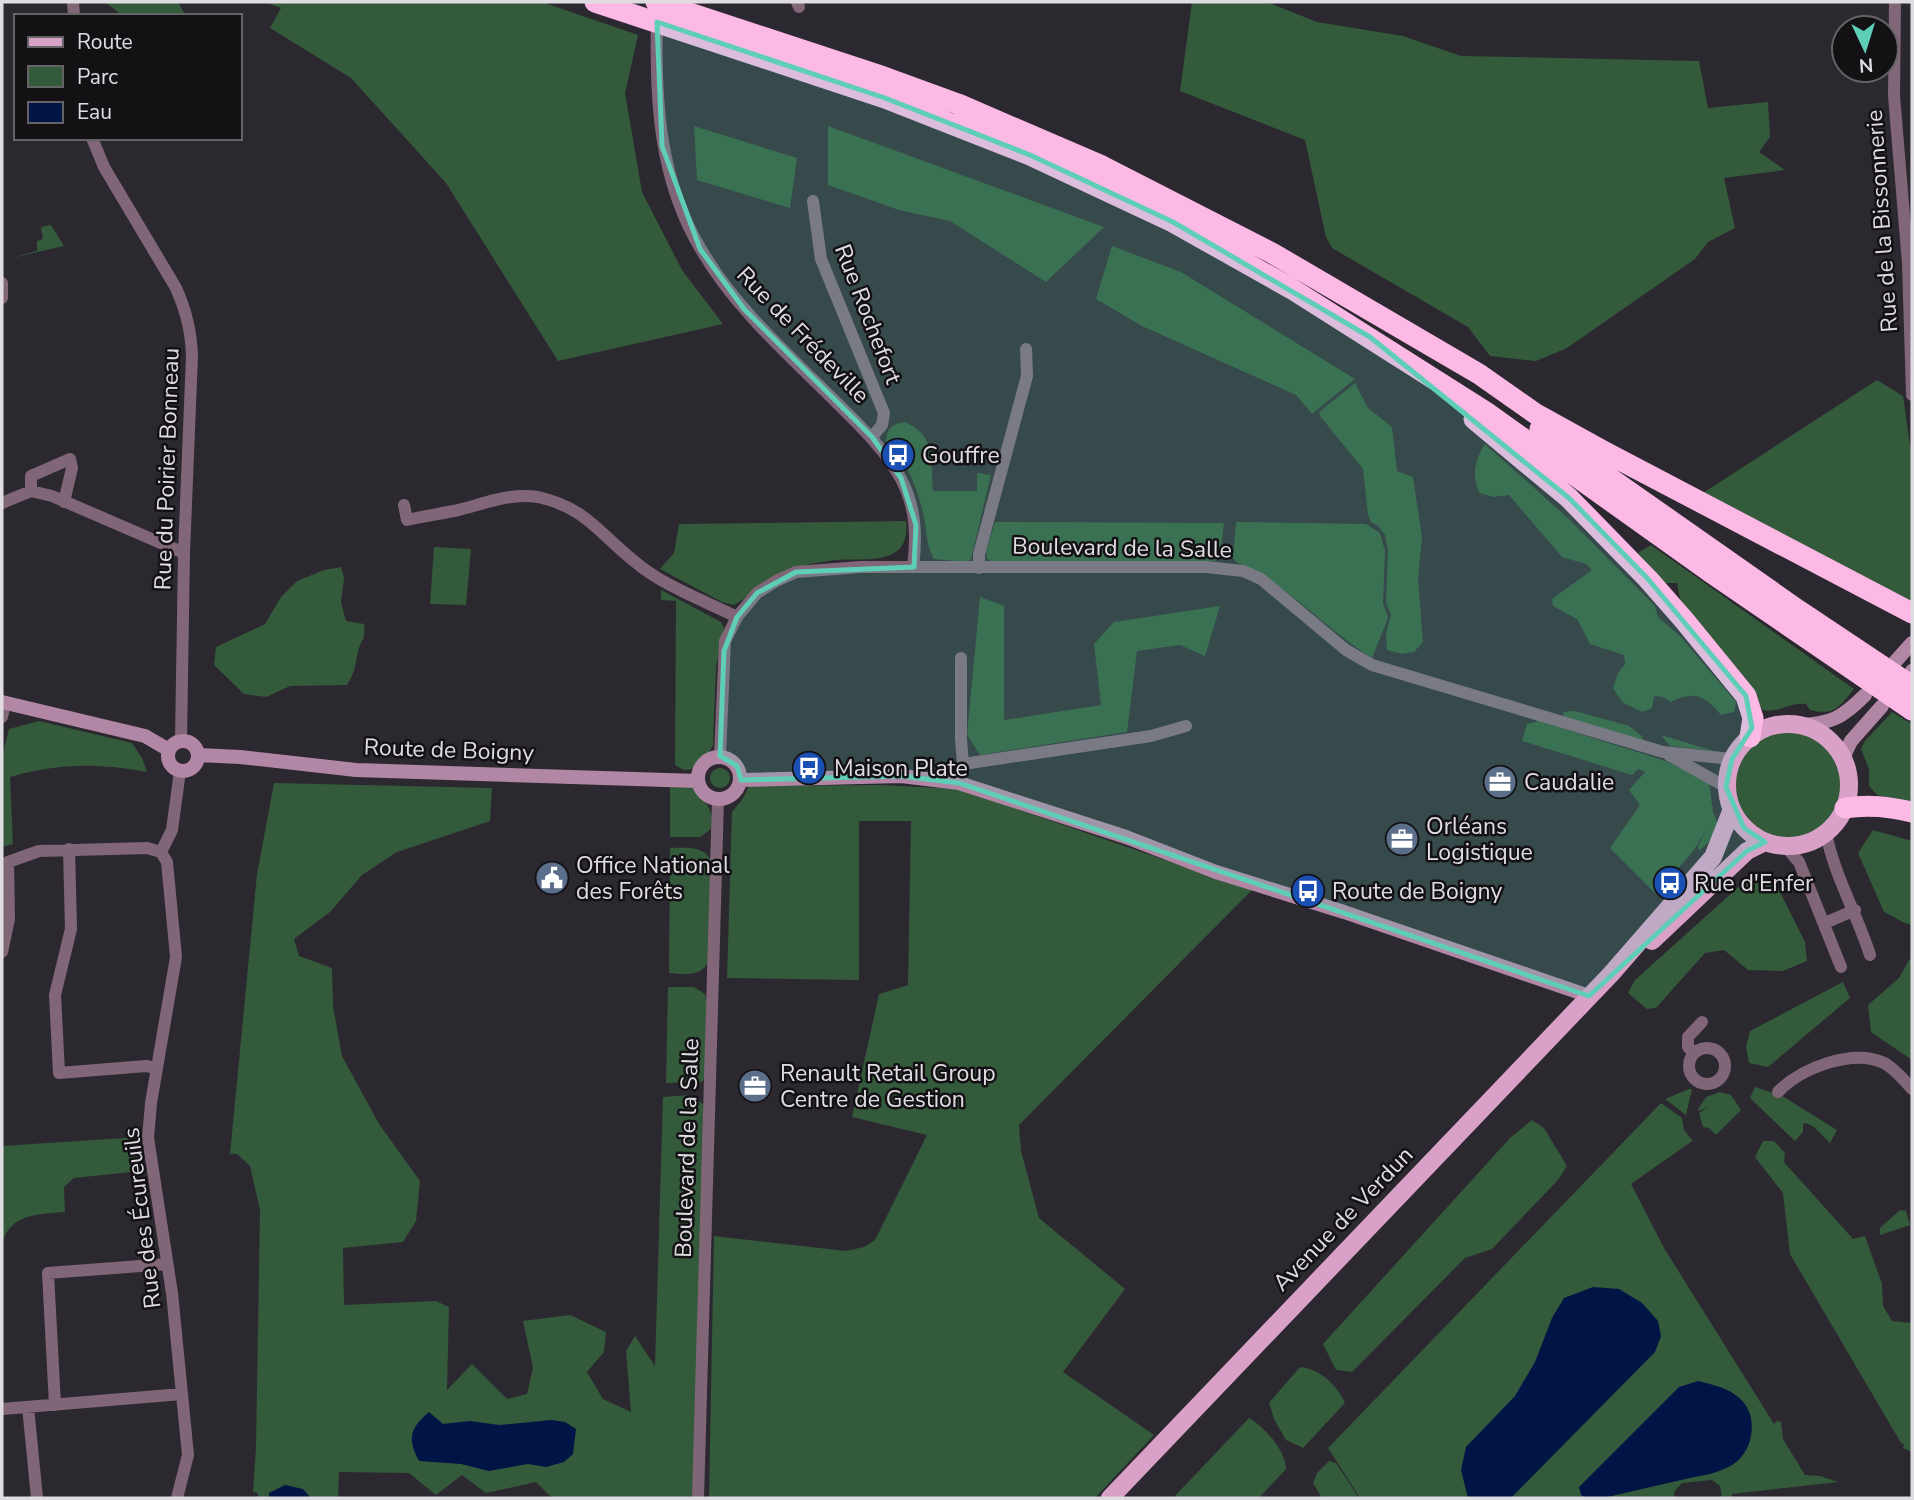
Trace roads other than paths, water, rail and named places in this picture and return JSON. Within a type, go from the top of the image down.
[{"type":"highway","points":[[594,2],[885,98],[1030,155],[1173,222],[1292,289],[1486,412],[1713,574],[1857,661],[1912,677]]},
{"type":"highway","points":[[656,2],[884,77],[1034,135],[1102,166],[1247,240],[1479,374],[1536,414],[1912,613]]},
{"type":"highway","points":[[1341,294],[1445,363],[1857,661],[1912,710]]},
{"type":"highway","points":[[1370,337],[1423,383],[1470,416],[1569,498],[1648,579],[1746,696],[1753,719],[1749,737]]},
{"type":"highway","points":[[1845,808],[1875,806],[1912,812]]},
{"type":"main road","points":[[1781,724],[1798,725],[1815,731],[1830,741],[1843,758],[1849,784],[1845,808],[1826,832],[1807,843],[1785,846],[1765,842],[1744,828],[1732,809],[1726,787],[1732,759],[1749,737],[1781,724]]},
{"type":"main road","name":"Avenue de Verdun","points":[[1110,1498],[1611,974],[1713,857],[1732,809]]},
{"type":"main road","name":"Avenue de Verdun","points":[[1611,974],[1648,946],[1747,851],[1765,842]]},
{"type":"street","name":"Rue de Frédeville","points":[[656,2],[655,62],[662,146],[675,192],[700,249],[744,309],[873,438],[901,478],[916,525],[913,567]]},
{"type":"street","name":"Rue de la Bissonnerie","points":[[1895,2],[1894,96],[1908,263],[1912,395]]},
{"type":"street","name":"Rue du Poirier Bonneau","points":[[93,140],[104,167],[176,288],[189,320],[192,356],[175,746]]},
{"type":"street","name":"Rue Rochefort","points":[[813,201],[821,259],[884,413],[882,425],[873,438]]},
{"type":"street","points":[[2,283],[2,298]]},
{"type":"street","points":[[979,568],[979,554],[1027,376],[1026,349]]},
{"type":"street","points":[[32,491],[31,476],[70,459],[72,468],[64,502]]},
{"type":"street","points":[[2,503],[32,491],[184,553]]},
{"type":"street","points":[[404,505],[407,520],[505,498],[536,497],[558,503],[584,516],[634,561],[654,575],[737,617]]},
{"type":"street","name":"Boulevard de la Salle","points":[[720,756],[725,640],[737,617],[757,593],[796,572],[861,567],[1206,567],[1243,571],[1261,579],[1346,650],[1372,665],[1662,752],[1732,759]]},
{"type":"street","points":[[1895,662],[1912,643]]},
{"type":"street","points":[[959,783],[963,764],[961,658]]},
{"type":"street","points":[[1798,725],[1820,724],[1837,719],[1865,695]]},
{"type":"street","points":[[1843,758],[1851,741],[1882,706]]},
{"type":"street","points":[[3,707],[145,736],[175,746],[194,746],[199,755],[195,766],[180,771],[175,769],[169,761],[175,746]]},
{"type":"street","points":[[963,764],[1151,736],[1186,726]]},
{"type":"street","name":"Boulevard de la Salle","points":[[1662,752],[1726,787]]},
{"type":"street","name":"Route de Boigny","points":[[199,755],[356,770],[698,781]]},
{"type":"street","points":[[720,756],[733,761],[741,780],[736,792],[718,799],[703,792],[698,781],[702,764],[720,756]]},
{"type":"street","points":[[2,952],[9,919],[8,862],[39,851],[69,849],[147,848],[161,852],[172,830],[180,771]]},
{"type":"street","points":[[741,780],[901,776],[959,783],[1126,837],[1216,872],[1344,912],[1589,996]]},
{"type":"street","name":"Boulevard de la Salle","points":[[698,1498],[718,799]]},
{"type":"street","points":[[1826,832],[1829,852],[1855,911],[1870,955]]},
{"type":"street","points":[[1785,846],[1799,862],[1841,967]]},
{"type":"street","points":[[69,849],[71,929],[55,995],[59,1073],[146,1066],[157,1068]]},
{"type":"street","name":"Rue des Écureuils","points":[[161,852],[167,862],[176,948],[148,1138],[167,1264],[188,1455],[177,1498]]},
{"type":"street","points":[[1825,923],[1855,911]]},
{"type":"street","points":[[1694,1053],[1688,1047],[1688,1037],[1702,1023]]},
{"type":"street","points":[[1778,1091],[1827,1063],[1859,1057],[1871,1058],[1887,1065],[1912,1089]]},
{"type":"street","points":[[55,1405],[48,1273],[167,1264]]},
{"type":"street","points":[[2,1409],[183,1394]]},
{"type":"street","points":[[28,1407],[37,1498]]},
{"type":"water","points":[[1593,1287],[1619,1289],[1642,1303],[1658,1321],[1661,1336],[1655,1352],[1511,1498],[1468,1498],[1461,1470],[1466,1447],[1515,1396],[1535,1362],[1552,1318],[1564,1298]]},
{"type":"water","points":[[1698,1381],[1731,1392],[1744,1402],[1748,1409],[1752,1425],[1751,1438],[1738,1461],[1714,1473],[1603,1498],[1586,1498],[1581,1495],[1579,1487],[1679,1387]]},
{"type":"water","points":[[429,1412],[443,1424],[470,1421],[499,1425],[551,1420],[565,1422],[576,1429],[573,1454],[564,1462],[546,1467],[528,1464],[489,1471],[461,1464],[419,1461],[412,1434]]},
{"type":"water","points":[[285,1485],[303,1489],[311,1498],[269,1498],[269,1493]]},
{"type":"place","name":"Gouffre","points":[[898,455]]},
{"type":"place","name":"Maison Plate","points":[[809,768]]},
{"type":"place","name":"Caudalie","points":[[1500,782]]},
{"type":"place","name":"Orléans Logistique","points":[[1402,839]]},
{"type":"place","name":"Office National des Forêts","points":[[552,878]]},
{"type":"place","name":"Rue d'Enfer","points":[[1670,883]]},
{"type":"place","name":"Route de Boigny","points":[[1308,891]]},
{"type":"place","name":"Renault Retail Group Centre de Gestion","points":[[755,1086]]}]
